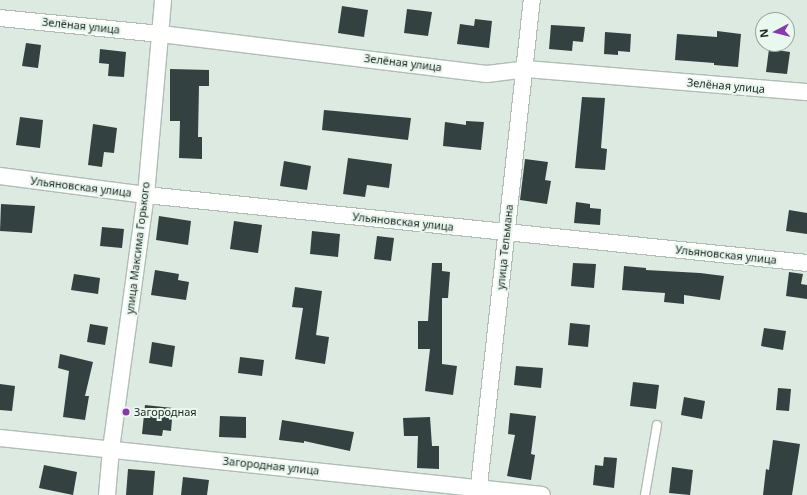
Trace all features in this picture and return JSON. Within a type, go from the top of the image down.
[{"type":"street","name":"улица Максима Горького","points":[[107,495],[111,449],[146,195],[163,0]]},
{"type":"street","name":"улица Тельмана","points":[[478,492],[532,0]]},
{"type":"street","name":"Зелёная улица","points":[[0,18],[160,34],[487,74],[525,69],[807,92]]},
{"type":"street","name":"Ульяновская улица","points":[[0,176],[146,195],[807,263]]},
{"type":"street","name":"Загородная улица","points":[[0,438],[111,449],[478,492],[542,495]]},
{"type":"lane","points":[[645,495],[657,425]]},
{"type":"building","points":[[342,6],[368,10],[364,37],[338,33]]},
{"type":"building","points":[[407,9],[432,12],[428,36],[404,33]]},
{"type":"building","points":[[475,19],[492,21],[489,48],[457,44],[460,24],[474,26]]},
{"type":"building","points":[[551,25],[585,27],[583,42],[573,41],[572,51],[549,49]]},
{"type":"building","points":[[717,31],[741,34],[738,67],[714,65],[714,63],[675,60],[677,34],[717,37]]},
{"type":"building","points":[[605,32],[631,34],[630,52],[618,51],[618,55],[604,54]]},
{"type":"building","points":[[26,43],[41,45],[38,68],[22,66]]},
{"type":"building","points":[[100,49],[126,52],[124,77],[108,76],[109,64],[99,63]]},
{"type":"building","points":[[769,52],[790,52],[787,74],[766,72]]},
{"type":"building","points":[[170,69],[209,70],[209,86],[199,86],[198,137],[202,137],[202,159],[179,158],[180,121],[170,121]]},
{"type":"building","points":[[582,97],[605,98],[601,148],[607,149],[605,170],[575,168]]},
{"type":"building","points":[[324,110],[411,118],[408,140],[322,130]]},
{"type":"building","points":[[20,117],[43,120],[40,148],[16,145]]},
{"type":"building","points":[[466,121],[484,122],[481,150],[443,146],[445,122],[466,125]]},
{"type":"building","points":[[93,124],[117,128],[114,153],[104,152],[102,167],[88,165]]},
{"type":"building","points":[[348,158],[392,164],[389,188],[367,185],[365,197],[343,194]]},
{"type":"building","points":[[525,159],[548,162],[545,180],[551,181],[547,204],[520,200]]},
{"type":"building","points":[[284,161],[311,166],[307,190],[280,186]]},
{"type":"building","points":[[576,202],[590,204],[590,208],[601,209],[600,225],[574,223]]},
{"type":"building","points":[[1,204],[35,206],[32,233],[0,231]]},
{"type":"building","points":[[789,210],[807,213],[807,234],[786,231]]},
{"type":"building","points":[[159,216],[191,221],[188,245],[156,240]]},
{"type":"building","points":[[234,221],[262,225],[258,253],[230,249]]},
{"type":"building","points":[[102,227],[124,229],[122,248],[100,246]]},
{"type":"building","points":[[312,231],[340,234],[338,257],[310,254]]},
{"type":"building","points":[[377,236],[394,238],[391,261],[374,259]]},
{"type":"building","points":[[432,263],[442,263],[442,271],[450,272],[448,298],[442,298],[442,364],[457,366],[453,395],[425,391],[430,349],[418,349],[418,321],[428,321]]},
{"type":"building","points":[[573,263],[596,264],[594,288],[571,286]]},
{"type":"building","points":[[624,266],[646,268],[646,270],[724,276],[720,300],[684,295],[684,304],[664,302],[665,293],[622,290]]},
{"type":"building","points":[[155,270],[179,274],[178,280],[189,282],[186,300],[151,295]]},
{"type":"building","points":[[789,272],[803,274],[801,284],[807,285],[807,299],[786,296]]},
{"type":"building","points":[[74,274],[100,278],[98,294],[71,290]]},
{"type":"building","points":[[295,287],[322,291],[316,335],[329,337],[325,364],[295,359],[303,308],[292,307]]},
{"type":"building","points":[[570,323],[590,325],[588,347],[568,345]]},
{"type":"building","points":[[90,324],[108,327],[105,345],[87,342]]},
{"type":"building","points":[[764,328],[786,331],[783,350],[761,346]]},
{"type":"building","points":[[152,342],[175,346],[172,367],[149,363]]},
{"type":"building","points":[[60,354],[93,362],[85,396],[89,396],[85,420],[63,417],[69,371],[58,368]]},
{"type":"building","points":[[240,357],[264,360],[262,376],[238,373]]},
{"type":"building","points":[[516,366],[543,368],[541,388],[514,385]]},
{"type":"building","points":[[633,382],[659,385],[656,409],[630,406]]},
{"type":"building","points":[[0,384],[15,386],[12,411],[0,410]]},
{"type":"building","points":[[778,388],[791,389],[789,411],[776,410]]},
{"type":"building","points":[[684,397],[705,401],[702,419],[681,415]]},
{"type":"building","points":[[145,405],[173,408],[171,431],[163,430],[162,436],[142,434]]},
{"type":"building","points":[[510,413],[536,416],[531,454],[535,455],[531,480],[507,476],[515,435],[508,434]]},
{"type":"building","points":[[220,416],[246,417],[246,438],[219,437]]},
{"type":"building","points":[[430,417],[432,446],[439,446],[439,469],[417,468],[418,436],[404,436],[403,418]]},
{"type":"building","points":[[282,420],[354,432],[350,451],[304,441],[304,443],[279,440]]},
{"type":"building","points":[[773,440],[800,444],[792,495],[763,495],[766,469],[769,470]]},
{"type":"building","points":[[604,457],[617,458],[614,488],[593,485],[595,465],[603,466]]},
{"type":"building","points":[[44,465],[77,472],[73,495],[39,488]]},
{"type":"building","points":[[672,467],[693,470],[690,495],[669,493]]},
{"type":"building","points":[[128,469],[155,471],[153,495],[126,495]]},
{"type":"building","points":[[183,477],[209,480],[207,495],[181,495]]},
{"type":"place","name":"Загородная","points":[[126,412]]}]
